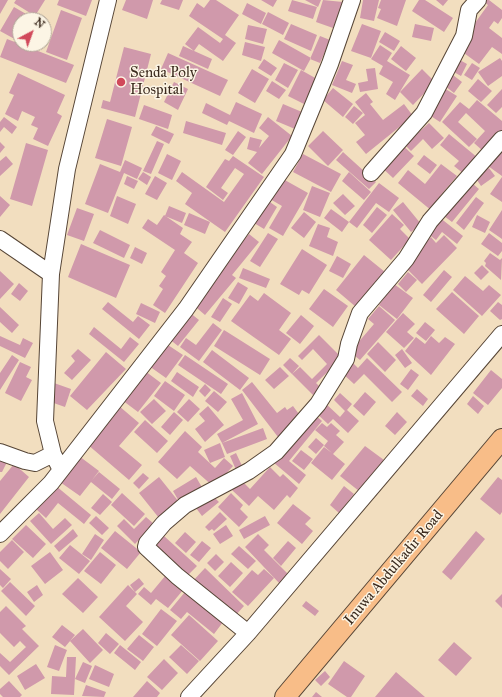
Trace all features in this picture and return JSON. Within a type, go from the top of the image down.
[{"type":"main road","name":"Inuwa Abdulkadir Road","points":[[285,697],[502,439]]},
{"type":"street","points":[[61,470],[53,454],[45,421],[51,274],[67,169],[108,0]]},
{"type":"street","points":[[0,534],[51,483],[186,309],[293,154],[330,64],[352,0]]},
{"type":"street","points":[[371,174],[424,113],[464,36],[469,10],[478,0]]},
{"type":"street","points":[[248,633],[177,576],[146,547],[147,543],[164,524],[185,505],[249,471],[276,452],[318,404],[346,359],[349,344],[360,313],[406,259],[430,221],[502,139]]},
{"type":"street","points":[[0,239],[51,274]]},
{"type":"street","points":[[189,697],[248,633],[502,334]]},
{"type":"street","points":[[0,452],[35,463],[53,454]]},
{"type":"building","points":[[0,0],[8,0],[0,14]]},
{"type":"building","points":[[16,0],[45,0],[38,12],[29,12],[14,3]]},
{"type":"building","points":[[59,0],[92,0],[86,16],[57,5]]},
{"type":"building","points":[[126,0],[153,0],[147,19],[122,10]]},
{"type":"building","points":[[162,0],[183,0],[179,10],[160,4]]},
{"type":"building","points":[[210,0],[216,0],[239,15],[225,35],[236,43],[223,61],[199,44],[194,51],[185,44],[198,27],[220,43],[223,39],[189,16],[197,3],[204,8]]},
{"type":"building","points":[[261,0],[277,0],[273,7]]},
{"type":"building","points":[[292,0],[317,7],[313,19],[288,11]]},
{"type":"building","points":[[305,0],[321,0],[318,7]]},
{"type":"building","points":[[323,0],[343,2],[333,28],[316,22]]},
{"type":"building","points":[[363,0],[379,0],[374,21],[360,18]]},
{"type":"building","points":[[381,0],[406,0],[397,26],[377,18],[381,9],[378,8]]},
{"type":"building","points":[[419,0],[425,0],[453,18],[444,32],[412,11]]},
{"type":"building","points":[[436,0],[448,0],[443,6]]},
{"type":"building","points":[[485,0],[489,0],[502,10],[502,18],[498,24],[494,21],[489,28],[502,38],[502,54],[492,47],[479,64],[457,48],[488,5],[484,2]]},
{"type":"building","points":[[247,3],[266,13],[261,24],[242,14]]},
{"type":"building","points":[[14,7],[23,12],[12,12],[12,38],[0,31]]},
{"type":"building","points":[[61,10],[82,18],[67,60],[46,52],[52,52],[52,35]]},
{"type":"building","points":[[268,12],[289,23],[283,35],[262,24]]},
{"type":"building","points":[[291,24],[317,35],[311,51],[284,39]]},
{"type":"building","points":[[362,24],[381,31],[371,58],[351,51]]},
{"type":"building","points":[[415,24],[434,28],[431,41],[412,37]]},
{"type":"building","points":[[248,25],[267,29],[263,44],[245,39]]},
{"type":"building","points":[[385,32],[400,41],[394,51],[379,42]]},
{"type":"building","points":[[320,36],[330,40],[320,63],[310,59]]},
{"type":"building","points":[[7,39],[12,41],[12,52],[40,52],[74,65],[66,83],[0,57]]},
{"type":"building","points":[[279,40],[311,58],[304,71],[272,53]]},
{"type":"building","points":[[245,42],[265,47],[261,61],[242,55]]},
{"type":"building","points":[[380,45],[392,53],[387,61],[410,75],[395,100],[386,94],[393,82],[379,74],[383,66],[371,59]]},
{"type":"building","points":[[183,46],[212,59],[208,69],[179,56]]},
{"type":"building","points":[[401,46],[416,58],[406,71],[391,59]]},
{"type":"building","points":[[124,47],[151,54],[135,117],[101,108],[103,100],[110,102]]},
{"type":"building","points":[[168,53],[228,80],[220,96],[161,69]]},
{"type":"building","points":[[500,58],[502,61],[502,76],[488,86],[478,72]]},
{"type":"building","points":[[264,59],[277,68],[271,76],[258,68]]},
{"type":"building","points":[[458,59],[467,64],[461,76],[452,71]]},
{"type":"building","points":[[342,61],[353,65],[346,80],[356,84],[352,93],[332,85]]},
{"type":"building","points":[[284,63],[298,70],[288,88],[275,80]]},
{"type":"building","points":[[472,63],[480,68],[472,80],[464,75]]},
{"type":"building","points":[[375,68],[378,89],[360,92],[358,83],[368,81],[366,69]]},
{"type":"building","points":[[252,69],[269,79],[255,103],[238,93]]},
{"type":"building","points":[[422,69],[435,82],[413,105],[400,92]]},
{"type":"building","points":[[301,70],[317,79],[304,104],[288,96]]},
{"type":"building","points":[[449,72],[462,82],[454,93],[441,83]]},
{"type":"building","points":[[18,73],[65,95],[57,113],[62,116],[48,146],[33,139],[38,128],[31,125],[35,117],[22,111],[18,121],[5,114],[14,95],[9,93]]},
{"type":"building","points":[[478,79],[492,91],[481,102],[468,91]]},
{"type":"building","points":[[272,81],[286,90],[279,99],[266,91]]},
{"type":"building","points":[[174,82],[188,89],[178,110],[164,102]]},
{"type":"building","points":[[439,85],[457,96],[440,122],[423,111]]},
{"type":"building","points":[[333,88],[353,104],[343,117],[323,100]]},
{"type":"building","points":[[502,89],[502,107],[496,113],[487,105]]},
{"type":"building","points":[[366,93],[373,102],[370,104],[383,120],[404,104],[413,116],[366,154],[356,142],[365,135],[355,123],[365,115],[355,102]]},
{"type":"building","points":[[477,100],[502,121],[502,130],[483,151],[474,143],[485,131],[466,113],[458,122],[477,139],[469,147],[442,122],[460,102],[469,109]]},
{"type":"building","points":[[236,102],[262,114],[254,133],[229,121],[227,125],[202,113],[206,103],[230,115]]},
{"type":"building","points":[[283,104],[302,112],[295,129],[276,121]]},
{"type":"building","points":[[144,105],[172,115],[168,129],[139,119]]},
{"type":"building","points":[[354,106],[363,113],[353,124],[345,117]]},
{"type":"building","points":[[4,117],[17,127],[12,134],[4,127],[0,132],[0,122]]},
{"type":"building","points":[[268,117],[292,136],[262,174],[248,163],[257,152],[247,149],[250,137],[262,140],[259,148],[269,136],[259,128]]},
{"type":"building","points":[[107,119],[132,127],[121,166],[95,158]]},
{"type":"building","points":[[186,121],[226,133],[222,145],[183,133]]},
{"type":"building","points":[[429,123],[444,138],[432,149],[423,139],[411,151],[405,145]]},
{"type":"building","points":[[156,126],[174,134],[169,144],[151,135]]},
{"type":"building","points":[[238,131],[246,137],[233,155],[225,150]]},
{"type":"building","points":[[323,131],[343,150],[328,166],[308,146]]},
{"type":"building","points":[[449,134],[478,158],[464,174],[454,166],[459,161],[440,145]]},
{"type":"building","points":[[157,141],[164,144],[151,174],[143,171]]},
{"type":"building","points":[[398,141],[414,156],[393,178],[377,163]]},
{"type":"building","points":[[0,142],[5,147],[0,153]]},
{"type":"building","points":[[26,143],[48,150],[32,206],[10,199]]},
{"type":"building","points":[[499,150],[502,152],[502,176],[488,166]]},
{"type":"building","points":[[343,152],[376,182],[369,189],[336,160]]},
{"type":"building","points":[[167,154],[181,161],[172,180],[158,173]]},
{"type":"building","points":[[303,154],[341,174],[331,192],[293,172]]},
{"type":"building","points":[[424,155],[437,165],[430,174],[417,164]]},
{"type":"building","points":[[6,156],[13,164],[0,176],[0,161]]},
{"type":"building","points":[[233,156],[264,177],[225,232],[185,204],[192,193],[176,181],[182,172],[224,202],[244,174],[235,168],[221,188],[228,193],[223,200],[206,187],[225,159],[229,161]]},
{"type":"building","points":[[125,160],[142,168],[137,179],[124,173],[108,213],[85,204],[100,164],[120,172]]},
{"type":"building","points":[[441,164],[457,176],[440,196],[442,198],[432,211],[398,183],[408,170],[425,184]]},
{"type":"building","points":[[489,168],[495,176],[481,186],[475,177]]},
{"type":"building","points":[[143,172],[151,177],[147,185],[138,179]]},
{"type":"building","points":[[349,172],[371,192],[364,200],[342,181]]},
{"type":"building","points":[[127,176],[138,181],[134,189],[124,184]]},
{"type":"building","points":[[155,176],[167,183],[157,200],[145,194]]},
{"type":"building","points":[[502,177],[502,202],[490,194]]},
{"type":"building","points":[[283,179],[308,193],[283,236],[269,228],[282,206],[270,199]]},
{"type":"building","points":[[467,179],[479,189],[452,222],[440,213]]},
{"type":"building","points":[[379,183],[399,198],[389,212],[376,203],[357,228],[349,222]]},
{"type":"building","points":[[312,186],[330,193],[320,217],[303,210]]},
{"type":"building","points":[[343,194],[355,206],[345,215],[333,203]]},
{"type":"building","points":[[0,196],[10,205],[0,217]]},
{"type":"building","points":[[117,196],[136,204],[128,224],[110,216]]},
{"type":"building","points":[[476,197],[484,203],[464,230],[456,223]]},
{"type":"building","points":[[267,200],[277,207],[264,229],[254,223]]},
{"type":"building","points":[[403,202],[421,224],[411,232],[393,210]]},
{"type":"building","points":[[169,206],[186,213],[182,223],[165,216]]},
{"type":"building","points":[[377,207],[387,215],[372,233],[363,225]]},
{"type":"building","points":[[77,208],[94,214],[84,241],[67,235]]},
{"type":"building","points":[[331,209],[349,222],[342,232],[324,218]]},
{"type":"building","points":[[502,210],[502,239],[489,230]]},
{"type":"building","points":[[304,212],[316,222],[304,238],[291,228]]},
{"type":"building","points":[[189,213],[210,222],[205,234],[184,225]]},
{"type":"building","points":[[392,214],[404,225],[400,229],[410,239],[391,260],[369,240]]},
{"type":"building","points":[[164,215],[183,228],[180,234],[192,242],[184,253],[198,263],[165,313],[153,305],[163,289],[159,286],[166,276],[161,272],[175,250],[142,228],[148,219],[157,225]]},
{"type":"building","points":[[477,215],[490,222],[485,233],[472,227]]},
{"type":"building","points":[[439,217],[463,236],[457,244],[442,232],[436,240],[427,233]]},
{"type":"building","points":[[318,224],[330,228],[327,237],[338,242],[333,256],[309,246]]},
{"type":"building","points":[[100,230],[130,245],[124,258],[93,243]]},
{"type":"building","points":[[268,233],[278,239],[260,267],[250,261]]},
{"type":"building","points":[[489,233],[502,243],[502,251],[498,256],[481,244]]},
{"type":"building","points":[[249,234],[259,242],[232,275],[236,278],[205,315],[191,303]]},
{"type":"building","points":[[444,235],[457,248],[422,284],[403,265],[431,237],[436,243]]},
{"type":"building","points":[[81,244],[130,265],[116,298],[68,277]]},
{"type":"building","points":[[135,247],[147,253],[142,264],[130,258]]},
{"type":"building","points":[[302,249],[327,265],[309,294],[302,290],[299,295],[280,284]]},
{"type":"building","points":[[490,253],[500,260],[502,258],[501,280],[485,266],[486,263],[484,261]]},
{"type":"building","points":[[364,255],[385,272],[356,307],[336,290]]},
{"type":"building","points":[[337,256],[351,264],[343,278],[329,271]]},
{"type":"building","points":[[482,265],[489,272],[481,280],[474,273]]},
{"type":"building","points":[[243,268],[270,279],[266,288],[239,278]]},
{"type":"building","points":[[444,270],[452,277],[431,302],[423,295]]},
{"type":"building","points":[[0,271],[14,284],[0,299]]},
{"type":"building","points":[[408,272],[417,280],[406,292],[398,284]]},
{"type":"building","points":[[465,276],[483,291],[489,285],[501,295],[482,316],[453,290]]},
{"type":"building","points":[[238,282],[248,288],[239,304],[228,298]]},
{"type":"building","points":[[19,283],[28,291],[20,301],[11,294]]},
{"type":"building","points":[[394,284],[413,298],[397,319],[379,305]]},
{"type":"building","points":[[324,289],[348,306],[333,327],[309,309]]},
{"type":"building","points":[[452,292],[479,316],[464,334],[436,309]]},
{"type":"building","points":[[264,293],[291,313],[279,330],[291,339],[279,355],[231,321],[250,295],[258,301]]},
{"type":"building","points":[[223,298],[232,304],[220,322],[211,317]]},
{"type":"building","points":[[108,302],[133,322],[138,316],[150,325],[139,339],[102,309]]},
{"type":"building","points":[[498,302],[502,305],[502,319],[500,320],[490,311]]},
{"type":"building","points":[[141,303],[160,312],[155,323],[136,314]]},
{"type":"building","points":[[379,306],[395,320],[360,360],[350,352],[374,324],[368,319]]},
{"type":"building","points":[[0,307],[19,325],[12,333],[0,322]]},
{"type":"building","points":[[189,312],[199,320],[178,346],[168,338]]},
{"type":"building","points":[[403,313],[415,324],[407,332],[414,338],[404,348],[386,332]]},
{"type":"building","points":[[301,315],[314,326],[300,344],[286,333]]},
{"type":"building","points":[[425,322],[435,330],[426,341],[416,333]]},
{"type":"building","points":[[213,323],[222,330],[199,361],[180,347],[186,338],[196,345]]},
{"type":"building","points":[[94,327],[121,349],[130,337],[139,344],[124,362],[89,334]]},
{"type":"building","points":[[224,330],[270,359],[260,375],[214,346]]},
{"type":"building","points":[[319,335],[342,358],[316,383],[320,387],[313,395],[292,374],[300,367],[312,379],[327,364],[313,349],[302,360],[298,356]]},
{"type":"building","points":[[0,336],[20,345],[23,338],[33,343],[25,358],[0,346]]},
{"type":"building","points":[[431,336],[439,343],[445,337],[455,344],[431,375],[405,351],[416,337],[425,344]]},
{"type":"building","points":[[378,342],[396,360],[385,372],[367,354]]},
{"type":"building","points":[[165,343],[183,355],[166,378],[149,366]]},
{"type":"building","points":[[78,349],[91,360],[72,380],[64,373],[75,361],[71,356]]},
{"type":"building","points":[[402,349],[412,363],[405,368],[395,355]]},
{"type":"building","points":[[212,350],[249,378],[240,390],[203,362]]},
{"type":"building","points":[[106,352],[126,369],[87,410],[70,396]]},
{"type":"building","points":[[12,355],[19,360],[0,390],[0,373]]},
{"type":"building","points":[[185,355],[228,384],[221,394],[178,365]]},
{"type":"building","points":[[290,358],[299,366],[292,374],[283,365]]},
{"type":"building","points":[[367,358],[402,392],[392,402],[364,374],[354,384],[342,373],[352,362],[358,368]]},
{"type":"building","points":[[20,362],[31,367],[26,377],[32,380],[21,401],[5,393]]},
{"type":"building","points":[[280,367],[289,376],[274,389],[265,380]]},
{"type":"building","points":[[411,369],[419,375],[408,390],[400,384]]},
{"type":"building","points":[[491,370],[502,379],[502,388],[488,405],[473,393]]},
{"type":"building","points":[[145,371],[161,383],[138,412],[122,400]]},
{"type":"building","points":[[177,372],[199,387],[193,397],[171,381]]},
{"type":"building","points":[[165,381],[185,395],[174,411],[154,396]]},
{"type":"building","points":[[252,382],[277,413],[285,407],[287,410],[293,406],[301,417],[278,437],[242,390]]},
{"type":"building","points":[[54,383],[71,389],[65,407],[48,401]]},
{"type":"building","points":[[205,384],[211,390],[205,397],[199,391]]},
{"type":"building","points":[[417,389],[428,399],[423,406],[411,396]]},
{"type":"building","points":[[214,391],[227,402],[218,412],[205,401]]},
{"type":"building","points":[[365,392],[376,402],[364,416],[353,406]]},
{"type":"building","points":[[242,393],[258,424],[222,443],[217,434],[243,420],[231,399]]},
{"type":"building","points":[[340,393],[352,404],[347,410],[359,421],[348,433],[333,419],[328,424],[315,412],[324,402],[340,417],[345,411],[334,400]]},
{"type":"building","points":[[473,396],[484,406],[478,414],[467,404]]},
{"type":"building","points":[[154,399],[166,411],[152,424],[140,412]]},
{"type":"building","points":[[189,399],[200,409],[188,422],[177,412]]},
{"type":"building","points":[[119,406],[139,423],[119,446],[142,465],[129,480],[87,444]]},
{"type":"building","points":[[208,406],[224,425],[205,442],[195,429],[205,421],[199,414]]},
{"type":"building","points":[[174,412],[183,420],[170,435],[161,427]]},
{"type":"building","points":[[397,412],[407,422],[395,435],[385,426]]},
{"type":"building","points":[[313,413],[322,421],[289,461],[306,475],[299,484],[273,462]]},
{"type":"building","points":[[145,420],[168,441],[157,453],[134,432]]},
{"type":"building","points":[[322,423],[327,427],[331,423],[340,431],[336,435],[344,442],[333,454],[345,464],[332,480],[311,463],[324,447],[332,453],[324,446],[328,441],[315,430]]},
{"type":"building","points":[[263,428],[267,439],[227,454],[222,443]]},
{"type":"building","points":[[185,431],[202,447],[198,452],[215,468],[224,458],[233,466],[214,487],[190,466],[177,479],[158,462]]},
{"type":"building","points":[[316,438],[324,445],[316,454],[308,447]]},
{"type":"building","points":[[220,443],[225,457],[210,463],[204,450]]},
{"type":"building","points":[[365,446],[384,460],[359,491],[340,476]]},
{"type":"building","points":[[301,450],[313,459],[304,470],[292,461]]},
{"type":"building","points":[[236,453],[244,470],[237,472],[230,456]]},
{"type":"building","points":[[79,456],[99,471],[92,480],[99,472],[120,489],[112,499],[91,482],[80,496],[60,482]]},
{"type":"building","points":[[0,459],[7,462],[2,472],[0,472]]},
{"type":"building","points":[[14,464],[29,477],[0,514],[0,481]]},
{"type":"building","points":[[270,467],[280,477],[283,474],[298,488],[290,498],[287,495],[274,510],[258,496],[249,506],[232,490],[241,480],[250,489]]},
{"type":"building","points":[[143,473],[149,478],[139,489],[133,483]]},
{"type":"building","points":[[159,477],[179,502],[159,518],[139,493]]},
{"type":"building","points":[[196,477],[203,489],[180,503],[173,491]]},
{"type":"building","points":[[498,477],[502,480],[502,512],[500,515],[480,499]]},
{"type":"building","points":[[56,486],[91,515],[84,524],[58,503],[46,518],[36,509]]},
{"type":"building","points":[[344,486],[354,494],[339,513],[330,505]]},
{"type":"building","points":[[122,493],[145,514],[134,526],[111,505]]},
{"type":"building","points":[[231,493],[243,505],[240,509],[248,517],[239,527],[218,507]]},
{"type":"building","points":[[103,494],[112,502],[100,515],[91,508]]},
{"type":"building","points":[[212,495],[219,502],[202,516],[196,508]]},
{"type":"building","points":[[293,504],[311,518],[305,524],[313,531],[302,544],[277,523]]},
{"type":"building","points":[[220,512],[227,519],[214,531],[212,529],[209,531],[205,527]]},
{"type":"building","points":[[39,513],[53,529],[65,518],[72,525],[51,544],[30,521]]},
{"type":"building","points":[[96,516],[109,528],[102,535],[89,523]]},
{"type":"building","points":[[265,516],[270,525],[244,539],[239,530]]},
{"type":"building","points":[[146,517],[154,524],[135,544],[117,526],[124,519],[134,529]]},
{"type":"building","points":[[26,525],[46,544],[33,558],[12,539]]},
{"type":"building","points":[[226,525],[233,536],[220,544],[213,534]]},
{"type":"building","points":[[73,529],[78,536],[59,552],[54,546]]},
{"type":"building","points":[[115,531],[141,552],[127,569],[101,548]]},
{"type":"building","points":[[476,531],[485,539],[451,580],[442,572]]},
{"type":"building","points":[[185,532],[196,542],[186,553],[175,543]]},
{"type":"building","points":[[95,534],[104,540],[91,560],[82,554]]},
{"type":"building","points":[[258,534],[269,545],[264,550],[289,575],[280,584],[245,547]]},
{"type":"building","points":[[164,536],[197,566],[184,579],[152,549]]},
{"type":"building","points":[[12,540],[24,552],[8,569],[0,561],[0,552]]},
{"type":"building","points":[[202,541],[211,548],[199,562],[190,555]]},
{"type":"building","points":[[288,541],[296,548],[281,566],[273,558]]},
{"type":"building","points":[[70,545],[90,561],[79,574],[59,558]]},
{"type":"building","points":[[239,546],[256,561],[248,569],[231,554]]},
{"type":"building","points":[[50,552],[63,570],[45,584],[31,566]]},
{"type":"building","points":[[100,552],[116,565],[101,584],[84,571]]},
{"type":"building","points":[[216,554],[224,562],[215,571],[207,563]]},
{"type":"building","points":[[231,562],[243,573],[230,587],[218,576]]},
{"type":"building","points":[[205,568],[244,606],[234,617],[191,583]]},
{"type":"building","points":[[0,569],[11,579],[3,588],[0,585]]},
{"type":"building","points":[[264,569],[274,578],[248,606],[232,592],[252,570],[258,575]]},
{"type":"building","points":[[166,575],[183,590],[168,608],[156,599],[151,605],[138,594],[144,587],[151,593]]},
{"type":"building","points":[[78,578],[98,597],[83,613],[62,594]]},
{"type":"building","points":[[139,578],[144,584],[135,592],[130,585]]},
{"type":"building","points":[[10,582],[35,606],[26,616],[1,591]]},
{"type":"building","points":[[37,585],[43,595],[34,602],[27,592]]},
{"type":"building","points":[[128,585],[137,594],[126,606],[143,622],[125,641],[99,617]]},
{"type":"building","points":[[185,592],[223,622],[214,634],[187,612],[181,619],[170,610]]},
{"type":"building","points":[[502,594],[502,608],[495,601]]},
{"type":"building","points":[[306,601],[319,611],[315,616],[302,606]]},
{"type":"building","points":[[6,606],[26,626],[22,629],[39,646],[9,675],[0,666],[0,653],[10,662],[26,647],[20,641],[14,647],[0,633],[0,612]]},
{"type":"building","points":[[161,609],[177,621],[157,646],[142,634]]},
{"type":"building","points":[[189,615],[218,641],[200,661],[171,635]]},
{"type":"building","points":[[62,625],[75,635],[65,647],[52,637]]},
{"type":"building","points":[[83,629],[103,650],[90,663],[70,641]]},
{"type":"building","points":[[106,633],[119,644],[110,654],[98,643]]},
{"type":"building","points":[[139,635],[154,647],[143,661],[127,649]]},
{"type":"building","points":[[454,642],[472,658],[456,676],[438,660]]},
{"type":"building","points":[[55,645],[67,650],[59,671],[47,667]]},
{"type":"building","points":[[120,645],[141,662],[135,670],[114,653]]},
{"type":"building","points":[[181,645],[199,661],[187,674],[169,657]]},
{"type":"building","points":[[67,657],[76,657],[74,695],[51,694],[52,676],[66,677]]},
{"type":"building","points":[[164,659],[178,673],[162,690],[147,677]]},
{"type":"building","points":[[344,661],[365,676],[351,697],[347,697],[328,684]]},
{"type":"building","points":[[83,662],[92,666],[85,683],[75,679]]},
{"type":"building","points":[[36,664],[45,678],[25,690],[17,676]]},
{"type":"building","points":[[95,665],[114,674],[109,687],[89,679]]},
{"type":"building","points":[[325,671],[330,677],[321,686],[315,680]]},
{"type":"building","points":[[396,672],[425,697],[375,697]]},
{"type":"building","points":[[9,681],[22,695],[20,697],[3,697],[0,694],[0,689]]},
{"type":"building","points":[[147,681],[160,693],[157,697],[133,697]]},
{"type":"building","points":[[86,685],[106,692],[104,697],[82,696]]},
{"type":"building","points":[[316,692],[322,697],[312,697]]},
{"type":"place","name":"Senda Poly Hospital","points":[[121,82]]}]
